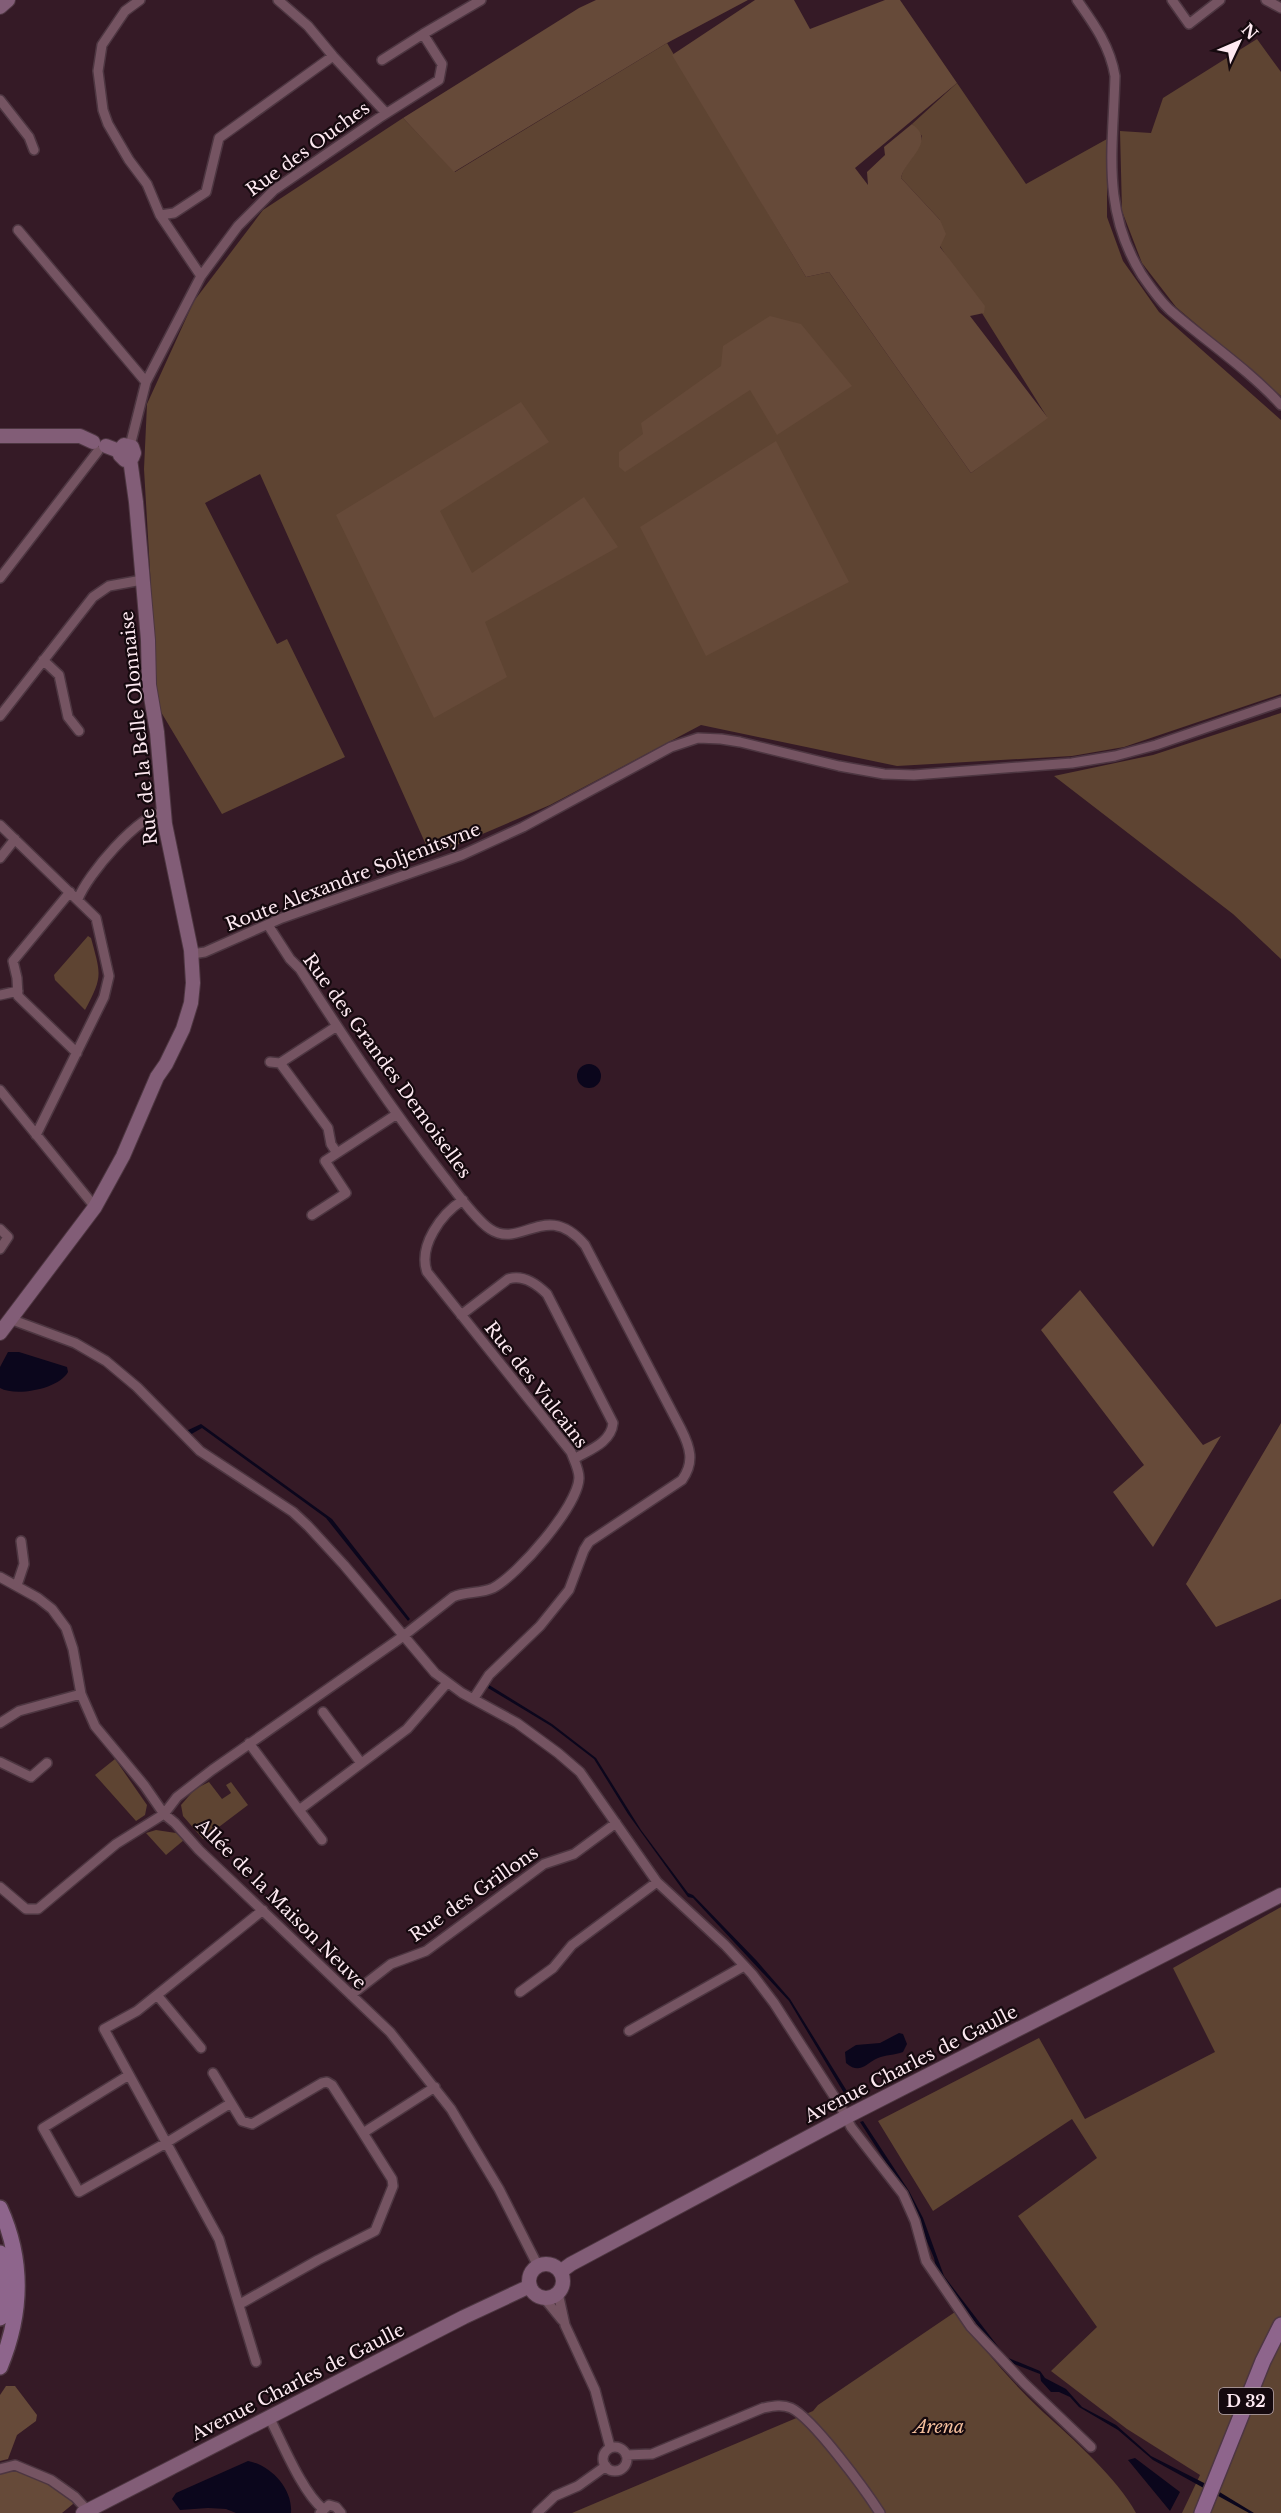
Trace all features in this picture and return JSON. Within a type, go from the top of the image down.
[{"type":"main road","points":[[0,7],[8,0]]},
{"type":"main road","points":[[0,436],[80,436],[113,449]]},
{"type":"main road","name":"Rue de la Belle Olonnaise","points":[[0,1333],[95,1207],[123,1156],[157,1077],[183,1029],[191,1003],[192,954],[171,857],[164,812],[157,726],[149,685],[148,640],[134,481],[113,449]]},
{"type":"main road","name":"Avenue Charles de Gaulle","points":[[560,2272],[846,2117],[1281,1895]]},
{"type":"main road","points":[[0,2208],[15,2256],[18,2294],[13,2333],[0,2367]]},
{"type":"main road","points":[[0,2253],[4,2276],[0,2318]]},
{"type":"main road","points":[[548,2264],[560,2272],[562,2283],[551,2295],[537,2295],[530,2286],[531,2272],[538,2266],[548,2264]]},
{"type":"main road","name":"Avenue Charles de Gaulle","points":[[86,2512],[484,2307],[530,2286]]},
{"type":"main road","name":"D 32","points":[[1205,2506],[1263,2361],[1281,2325]]},
{"type":"street","points":[[140,0],[125,11],[102,45],[98,71],[103,110],[108,124],[129,160],[147,184],[160,215],[201,276]]},
{"type":"street","name":"Rue des Ouches","points":[[113,449],[201,276],[238,226],[274,190],[386,113],[308,26],[278,0]]},
{"type":"street","points":[[382,60],[481,0]]},
{"type":"street","points":[[1077,0],[1106,45],[1113,62],[1115,76],[1113,205],[1121,233],[1131,255],[1154,293],[1168,308],[1229,356],[1281,405]]},
{"type":"street","points":[[1172,0],[1189,24],[1220,0]]},
{"type":"street","points":[[1266,0],[1281,8]]},
{"type":"street","points":[[386,113],[442,76],[442,64],[423,34]]},
{"type":"street","points":[[160,215],[174,213],[206,192],[219,138],[333,56]]},
{"type":"street","points":[[0,102],[29,137],[34,150]]},
{"type":"street","points":[[18,230],[146,382]]},
{"type":"street","points":[[0,578],[113,449]]},
{"type":"street","points":[[0,716],[43,660],[102,590],[119,583],[142,580]]},
{"type":"street","points":[[43,660],[59,675],[68,717],[79,731]]},
{"type":"street","name":"Route Alexandre Soljenitsyne","points":[[192,954],[206,952],[268,924],[462,855],[523,827],[671,747],[698,738],[722,739],[884,774],[914,775],[1072,764],[1115,756],[1156,745],[1281,702]]},
{"type":"street","points":[[78,899],[84,884],[94,870],[120,843],[145,820],[164,812]]},
{"type":"street","points":[[0,825],[96,918],[109,976],[107,988],[36,1135]]},
{"type":"street","points":[[0,858],[15,839]]},
{"type":"street","points":[[70,891],[13,961],[18,996],[77,1053]]},
{"type":"street","name":"Rue des Grandes Demoiselles","points":[[268,924],[397,1114],[462,1200],[490,1229],[505,1234],[546,1225],[559,1225],[576,1235],[590,1256],[681,1429],[691,1453],[688,1471],[682,1480],[589,1542],[568,1590],[540,1626],[489,1675],[474,1698]]},
{"type":"street","points":[[0,995],[18,991]]},
{"type":"street","points":[[337,1026],[275,1063],[328,1128],[331,1144],[337,1153]]},
{"type":"street","points":[[0,1090],[95,1207]]},
{"type":"street","points":[[312,1215],[346,1193],[325,1161],[397,1114]]},
{"type":"street","name":"Rue des Vulcains","points":[[402,1637],[453,1597],[462,1593],[482,1592],[497,1586],[537,1549],[573,1499],[579,1478],[574,1459],[564,1442],[427,1272],[424,1263],[425,1251],[442,1217],[462,1200]]},
{"type":"street","points":[[0,1228],[8,1237],[0,1249]]},
{"type":"street","points":[[461,1315],[507,1279],[515,1277],[533,1283],[547,1294],[613,1423],[612,1429],[604,1440],[574,1459]]},
{"type":"street","points":[[10,1320],[75,1343],[106,1361],[138,1387],[200,1451],[293,1512],[308,1526],[345,1565],[422,1660],[447,1683],[517,1723],[570,1762],[588,1782],[657,1882],[744,1966],[774,2003],[851,2127],[903,2194],[915,2220],[926,2261],[971,2327],[1023,2383],[1091,2447]]},
{"type":"street","points":[[17,1585],[24,1564],[21,1541]]},
{"type":"street","name":"Allée de la Maison Neuve","points":[[0,1577],[17,1585],[52,1609],[66,1628],[73,1649],[81,1694],[95,1726],[144,1785],[164,1814],[390,2032],[435,2087],[451,2109],[499,2189],[538,2266]]},
{"type":"street","points":[[0,1887],[26,1909],[38,1909],[116,1844],[164,1814],[177,1797],[249,1743],[402,1637]]},
{"type":"street","points":[[299,1810],[407,1729],[447,1683]]},
{"type":"street","points":[[0,1723],[19,1711],[81,1694]]},
{"type":"street","points":[[323,1712],[361,1763]]},
{"type":"street","points":[[249,1743],[322,1840]]},
{"type":"street","points":[[0,1762],[31,1777],[47,1763]]},
{"type":"street","name":"Rue des Grillons","points":[[351,1995],[392,1964],[426,1951],[544,1864],[574,1854],[616,1824]]},
{"type":"street","points":[[520,1992],[553,1968],[572,1945],[657,1882]]},
{"type":"street","points":[[256,2362],[224,2250],[214,2228],[104,2029],[137,2011],[263,1911]]},
{"type":"street","points":[[629,2031],[744,1966]]},
{"type":"street","points":[[157,1995],[201,2048]]},
{"type":"street","points":[[213,2073],[242,2121],[252,2124],[327,2082],[332,2085],[392,2179],[393,2186],[375,2231],[318,2259],[240,2304]]},
{"type":"street","points":[[129,2075],[43,2128],[79,2192],[231,2103]]},
{"type":"street","points":[[363,2133],[435,2087]]},
{"type":"street","points":[[551,2295],[594,2390],[610,2448]]},
{"type":"street","points":[[626,2455],[652,2454],[764,2408],[777,2405],[790,2408],[812,2426],[868,2494],[880,2513]]},
{"type":"street","points":[[269,2417],[306,2488],[321,2511],[333,2506],[341,2513]]},
{"type":"street","points":[[618,2447],[626,2455],[626,2463],[621,2469],[614,2471],[606,2466],[603,2457],[610,2448],[618,2447]]},
{"type":"street","points":[[0,2469],[15,2465],[51,2480],[70,2492],[86,2512]]},
{"type":"street","points":[[537,2513],[555,2496],[578,2486],[606,2466]]},
{"type":"green space","points":[[1257,39],[1281,72],[1281,396],[1176,307],[1142,263],[1122,211],[1120,131],[1151,133],[1163,98]]},
{"type":"green space","points":[[667,43],[806,277],[829,272],[971,473],[1047,417],[940,246],[940,220],[901,178],[921,142],[922,136],[912,124],[957,83],[1026,184],[1107,139],[1107,217],[1123,261],[1159,312],[1281,420],[1281,694],[1124,747],[1072,756],[897,766],[701,725],[550,805],[431,856],[260,474],[205,503],[277,644],[287,639],[345,757],[222,814],[158,707],[144,469],[147,404],[194,301],[263,210],[403,118],[455,172]]},
{"type":"green space","points":[[1281,713],[1281,959],[1233,914],[1054,776],[1153,755]]},
{"type":"green space","points":[[88,936],[91,938],[98,975],[95,990],[85,1010],[55,980],[54,975]]},
{"type":"green space","points":[[115,1759],[147,1805],[145,1815],[136,1821],[95,1775]]},
{"type":"green space","points":[[209,1782],[222,1799],[231,1793],[226,1785],[231,1782],[248,1805],[203,1839],[183,1816],[181,1805],[195,1789]]},
{"type":"green space","points":[[156,1830],[176,1833],[184,1840],[166,1855],[146,1833]]},
{"type":"green space","points":[[1281,1907],[1281,2513],[1182,2513],[1200,2475],[1127,2429],[1051,2371],[1097,2327],[1018,2216],[1097,2158],[1072,2119],[933,2211],[878,2121],[1039,2038],[1085,2119],[1215,2052],[1173,1968]]},
{"type":"green space","name":"Arena","points":[[955,2312],[1020,2389],[1106,2473],[1136,2513],[572,2513],[813,2411],[818,2405]]},
{"type":"shaded area","points":[[596,0],[748,0],[667,43],[454,172],[403,118],[579,8]]},
{"type":"shaded area","points":[[755,0],[794,0],[810,29],[885,0],[900,0],[957,83],[855,168],[868,185],[867,172],[885,155],[884,147],[912,124],[919,131],[922,137],[921,144],[901,178],[940,220],[946,234],[940,247],[985,306],[984,313],[970,316],[1048,418],[971,473],[829,272],[806,277],[672,55]]},
{"type":"shaded area","points":[[770,316],[801,324],[852,386],[777,435],[750,390],[625,472],[619,467],[619,452],[643,434],[641,423],[721,366],[723,346]]},
{"type":"shaded area","points":[[521,402],[549,442],[440,511],[472,573],[584,497],[618,547],[485,622],[507,677],[434,718],[336,515]]},
{"type":"shaded area","points":[[776,441],[849,582],[706,656],[640,527]]},
{"type":"shaded area","points":[[589,1064],[598,1067],[601,1076],[598,1085],[589,1088],[580,1085],[577,1076],[580,1067]]},
{"type":"shaded area","points":[[1080,1290],[1203,1445],[1221,1436],[1153,1547],[1113,1492],[1144,1465],[1041,1330]]},
{"type":"shaded area","points":[[8,1352],[19,1352],[67,1367],[68,1372],[56,1383],[47,1387],[37,1390],[7,1391],[0,1388],[0,1367]]},
{"type":"shaded area","points":[[1281,1423],[1281,1599],[1216,1627],[1186,1584]]},
{"type":"shaded area","points":[[201,1424],[332,1519],[410,1619],[408,1621],[326,1518],[202,1428],[188,1436],[184,1432]]},
{"type":"shaded area","points":[[489,1685],[552,1724],[596,1758],[641,1830],[688,1893],[693,1895],[756,1960],[790,1999],[850,2096],[847,2098],[789,2001],[693,1898],[688,1897],[628,1814],[594,1759],[551,1726],[488,1688]]},
{"type":"shaded area","points":[[899,2033],[903,2034],[907,2044],[903,2052],[878,2058],[859,2068],[846,2063],[845,2052],[856,2045],[880,2043]]},
{"type":"shaded area","points":[[863,2121],[909,2191],[923,2218],[944,2276],[1006,2357],[1040,2371],[1045,2378],[1066,2389],[1082,2407],[1116,2425],[1151,2456],[1208,2485],[1254,2513],[1249,2513],[1153,2460],[1118,2430],[1079,2407],[1070,2397],[1059,2392],[1051,2392],[1041,2381],[1040,2374],[1004,2360],[937,2272],[934,2258],[909,2198],[860,2122]]},
{"type":"shaded area","points":[[6,2386],[15,2386],[37,2415],[36,2421],[17,2435],[8,2459],[0,2461],[0,2395]]},
{"type":"shaded area","points":[[1135,2458],[1180,2492],[1170,2511],[1128,2460]]},
{"type":"shaded area","points":[[248,2461],[265,2467],[279,2480],[288,2495],[291,2513],[236,2513],[226,2509],[208,2508],[180,2510],[172,2499],[176,2493]]},
{"type":"shaded area","points":[[16,2470],[46,2482],[72,2498],[73,2504],[62,2513],[0,2513],[0,2474]]}]
